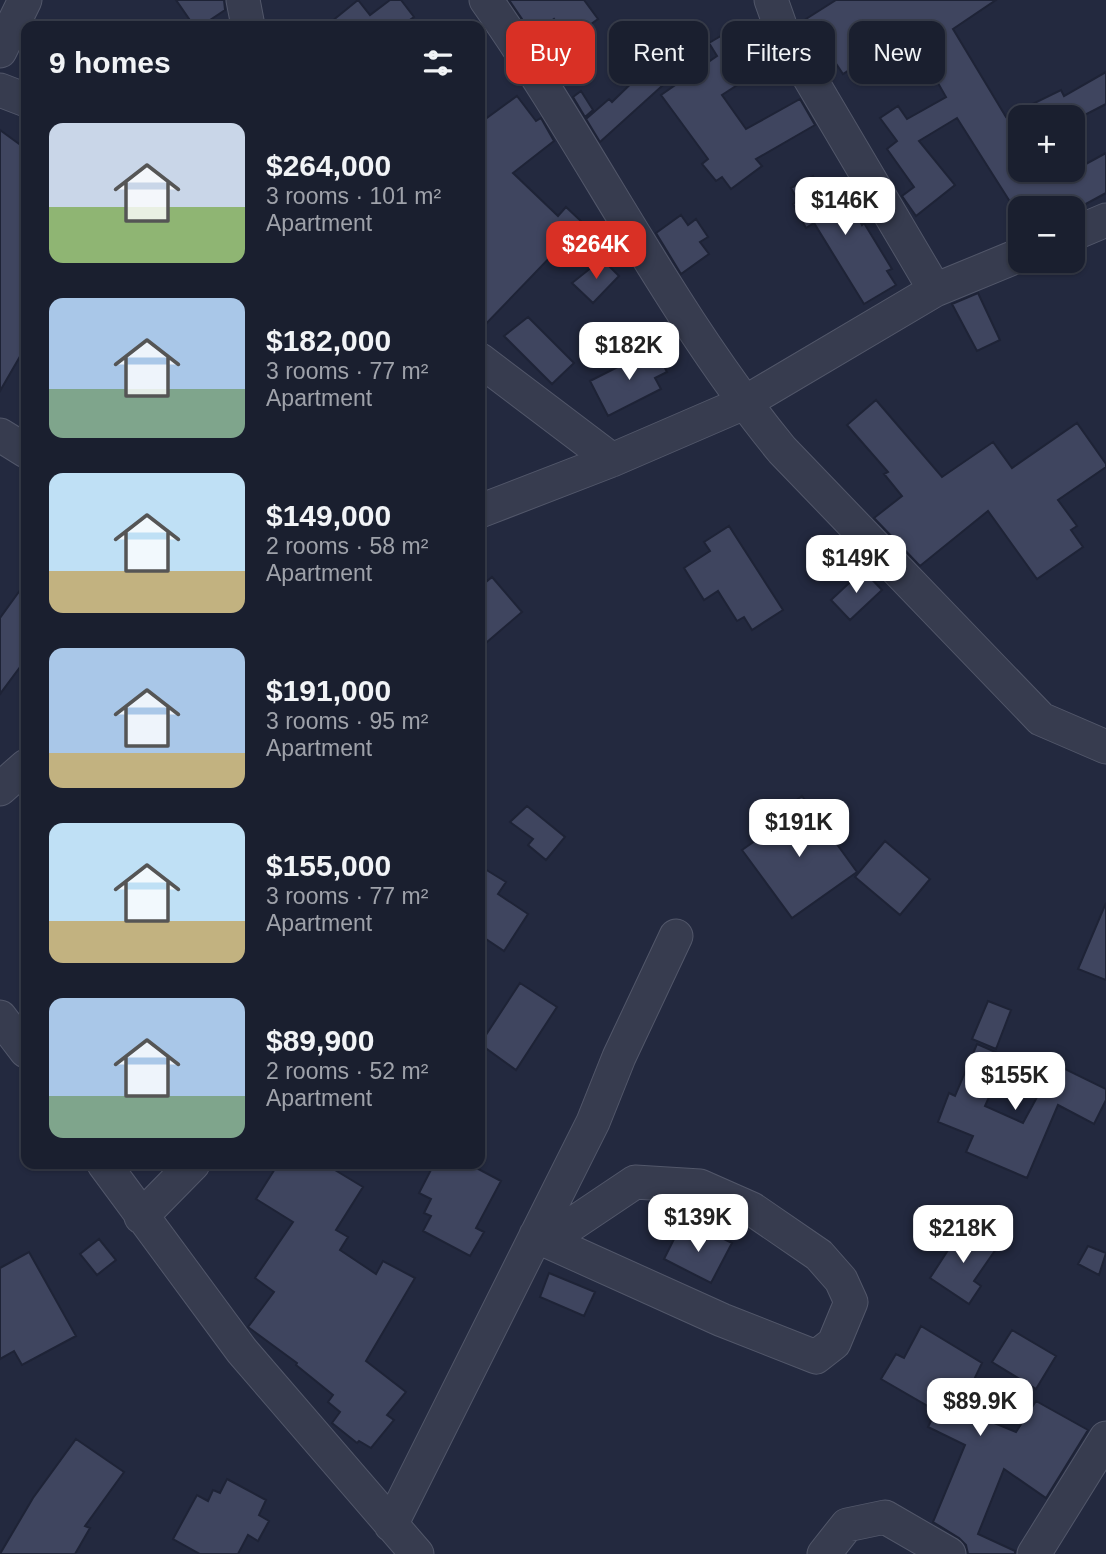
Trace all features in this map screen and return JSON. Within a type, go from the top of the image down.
[{"type":"street","points":[[0,51],[25,0]]},
{"type":"street","points":[[243,0],[247,21]]},
{"type":"street","points":[[486,0],[528,60],[631,229],[744,404],[819,489],[1041,719],[1106,747]]},
{"type":"street","points":[[771,0],[782,31],[935,290]]},
{"type":"street","points":[[0,90],[21,98]]},
{"type":"street","points":[[1085,229],[1106,220]]},
{"type":"street","points":[[485,509],[612,460],[744,404],[935,290],[1008,260]]},
{"type":"street","points":[[485,364],[612,460]]},
{"type":"street","points":[[0,435],[21,448]]},
{"type":"street","points":[[0,789],[21,770]]},
{"type":"street","points":[[391,1525],[541,1238],[619,1058],[676,936]]},
{"type":"street","points":[[0,1017],[21,1044]]},
{"type":"street","points":[[107,1169],[242,1351],[417,1554]]},
{"type":"street","points":[[141,1217],[188,1169]]},
{"type":"street","points":[[635,1182],[700,1186],[752,1209],[819,1255],[841,1280],[851,1303],[834,1343],[816,1357],[722,1320],[541,1238],[635,1182]]},
{"type":"street","points":[[1034,1554],[1106,1438]]},
{"type":"street","points":[[824,1554],[847,1525],[884,1517],[949,1554]]},
{"type":"building","points":[[176,0],[224,0],[225,10],[208,21],[191,21]]},
{"type":"building","points":[[358,0],[370,15],[390,0],[401,0],[414,17],[408,21],[332,21]]},
{"type":"building","points":[[509,0],[584,0],[598,19],[595,21],[523,21]]},
{"type":"building","points":[[836,0],[996,0],[953,29],[1006,117],[1008,116],[1008,182],[1085,182],[1085,165],[1106,153],[1106,193],[1085,204],[1085,196],[1008,196],[1008,199],[957,118],[919,141],[955,185],[916,216],[902,196],[914,187],[887,149],[897,141],[880,118],[898,106],[907,119],[946,97],[939,84],[945,84],[945,21],[849,21],[849,70],[843,74],[835,62],[835,21],[806,19]]},
{"type":"building","points":[[722,35],[722,84],[739,84],[722,95],[746,129],[800,99],[815,125],[756,159],[762,166],[731,189],[722,177],[716,181],[702,164],[708,159],[661,95],[677,84],[708,84],[708,62],[717,56],[709,43]]},
{"type":"building","points":[[1106,72],[1106,104],[1085,115],[1085,105],[1030,105],[1061,90],[1064,96]]},
{"type":"building","points":[[631,84],[662,86],[600,142],[586,119],[609,99],[612,102]]},
{"type":"building","points":[[581,91],[593,110],[585,117],[573,97]]},
{"type":"building","points":[[517,96],[536,121],[541,118],[554,141],[513,173],[558,216],[566,207],[583,223],[485,325],[485,119]]},
{"type":"building","points":[[0,130],[21,145],[21,355],[0,391]]},
{"type":"building","points":[[813,176],[820,190],[839,180],[862,225],[864,223],[892,269],[887,271],[896,285],[864,304],[814,223],[806,228],[793,204],[798,201],[791,188]]},
{"type":"building","points":[[681,215],[688,225],[696,219],[708,237],[700,242],[709,254],[681,274],[656,233]]},
{"type":"building","points":[[602,259],[619,276],[593,303],[572,283]]},
{"type":"building","points":[[978,293],[1000,340],[977,351],[952,304]]},
{"type":"building","points":[[528,317],[574,363],[552,384],[504,336]]},
{"type":"building","points":[[655,348],[667,372],[655,378],[661,389],[608,416],[590,381]]},
{"type":"building","points":[[876,400],[942,477],[993,442],[1012,468],[1077,423],[1106,464],[1106,467],[1058,500],[1077,526],[1071,530],[1083,547],[1037,579],[988,511],[920,566],[874,518],[902,496],[884,474],[888,472],[847,425]]},
{"type":"building","points":[[729,526],[783,610],[752,630],[744,617],[737,621],[718,591],[704,600],[684,568],[710,551],[704,542]]},
{"type":"building","points":[[863,570],[882,590],[850,620],[831,600]]},
{"type":"building","points":[[492,577],[522,612],[485,644],[485,583]]},
{"type":"building","points":[[21,589],[21,666],[0,694],[0,618]]},
{"type":"building","points":[[802,796],[857,872],[792,918],[742,850],[785,820],[780,812]]},
{"type":"building","points":[[527,806],[565,837],[546,860],[528,845],[533,839],[510,822]]},
{"type":"building","points":[[885,841],[930,879],[900,915],[855,877]]},
{"type":"building","points":[[485,869],[506,882],[498,894],[528,914],[504,951],[485,938]]},
{"type":"building","points":[[1106,903],[1106,980],[1078,969]]},
{"type":"building","points":[[520,983],[557,1007],[516,1070],[485,1048],[485,1036]]},
{"type":"building","points":[[988,1001],[1011,1010],[996,1049],[972,1039]]},
{"type":"building","points":[[977,1044],[1007,1057],[985,1106],[1023,1123],[1055,1064],[1106,1089],[1106,1100],[1094,1124],[1058,1105],[1027,1178],[966,1152],[973,1136],[938,1122],[949,1093],[955,1096]]},
{"type":"building","points":[[275,1169],[333,1169],[363,1187],[336,1230],[348,1237],[340,1250],[376,1274],[383,1261],[415,1278],[366,1361],[406,1392],[387,1415],[394,1420],[371,1448],[359,1441],[357,1443],[332,1423],[340,1412],[328,1402],[333,1395],[296,1365],[297,1363],[248,1327],[274,1292],[255,1278],[293,1222],[256,1199]]},
{"type":"building","points":[[431,1169],[478,1169],[501,1181],[476,1228],[484,1232],[470,1256],[423,1231],[431,1216],[424,1213],[431,1199],[419,1193]]},
{"type":"building","points":[[680,1227],[706,1240],[710,1232],[732,1243],[711,1283],[664,1259]]},
{"type":"building","points":[[963,1227],[996,1249],[974,1281],[981,1286],[969,1304],[930,1278]]},
{"type":"building","points":[[99,1239],[116,1260],[97,1275],[80,1254]]},
{"type":"building","points":[[1088,1246],[1106,1253],[1099,1275],[1078,1264]]},
{"type":"building","points":[[29,1252],[76,1336],[22,1365],[14,1351],[0,1359],[0,1268]]},
{"type":"building","points":[[549,1273],[595,1292],[584,1316],[540,1297]]},
{"type":"building","points":[[921,1326],[982,1363],[960,1409],[1016,1432],[1036,1401],[1088,1430],[1046,1498],[1004,1469],[978,1534],[1015,1551],[1015,1554],[968,1554],[966,1545],[959,1538],[933,1522],[965,1445],[928,1427],[936,1411],[881,1379],[896,1354],[904,1358]]},
{"type":"building","points":[[1012,1330],[1056,1356],[1036,1389],[992,1362]]},
{"type":"building","points":[[76,1439],[124,1472],[85,1526],[90,1528],[75,1554],[0,1554],[33,1498]]},
{"type":"building","points":[[227,1479],[266,1500],[259,1515],[269,1521],[258,1541],[248,1535],[238,1554],[200,1554],[173,1539],[197,1495],[208,1501],[213,1490],[220,1493]]}]
